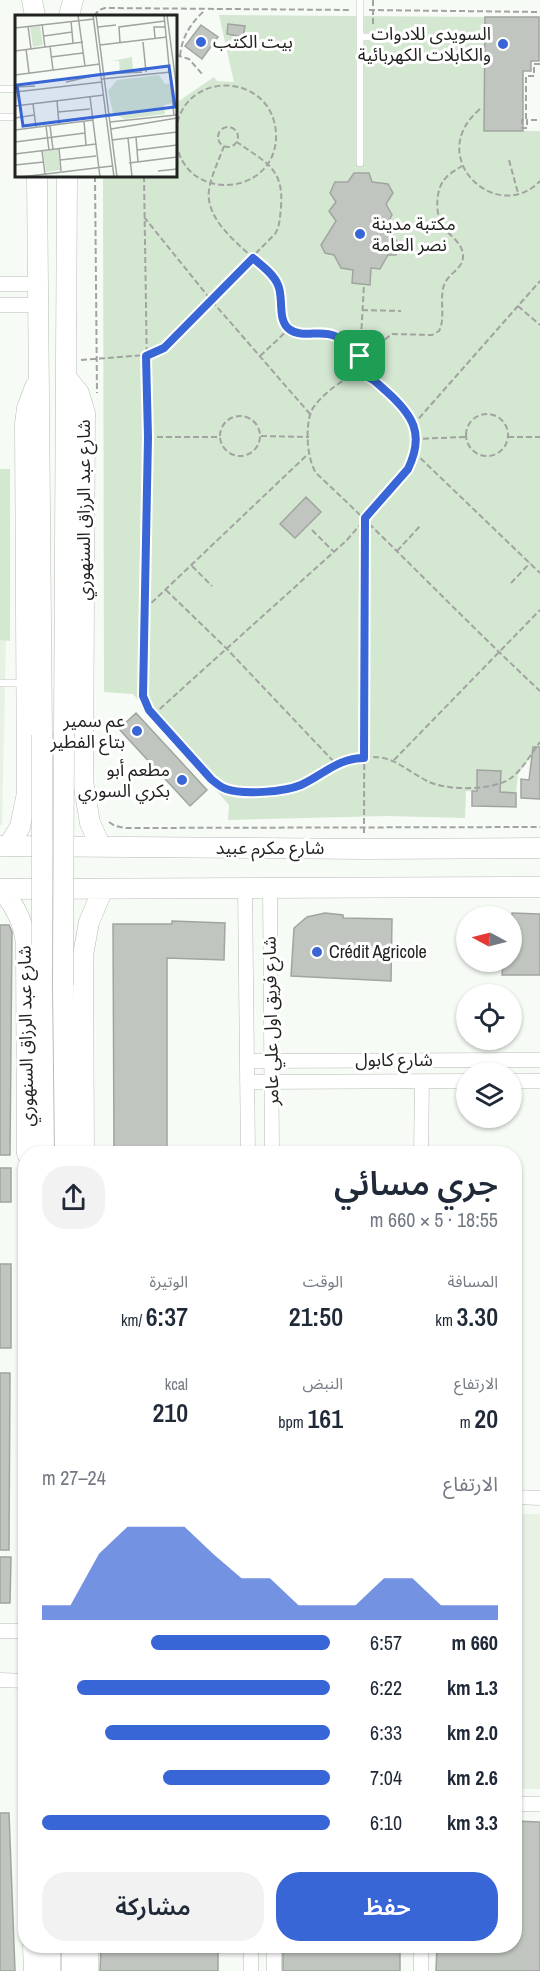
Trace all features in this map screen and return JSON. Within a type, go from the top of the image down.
[{"type":"street","points":[[32,0],[35,15]]},
{"type":"street","points":[[69,15],[73,0]]},
{"type":"street","points":[[37,177],[44,1146]]},
{"type":"street","points":[[65,1146],[63,928],[67,177]]},
{"type":"street","points":[[0,284],[39,284]]},
{"type":"street","points":[[0,305],[39,305]]},
{"type":"street","name":"شارع عبد الرزاق السنهوري","points":[[66,369],[79,393],[85,412],[83,768],[87,810],[95,835],[102,847]]},
{"type":"street","points":[[4,846],[15,838],[23,816],[28,774],[25,424],[27,408],[40,377]]},
{"type":"street","points":[[28,774],[39,783],[53,786],[67,783],[83,768]]},
{"type":"street","name":"شارع مكرم عبيد","points":[[4,846],[540,848]]},
{"type":"street","points":[[1,889],[540,886]]},
{"type":"street","name":"شارع فريق اول علي عامر","points":[[245,888],[248,1146]]},
{"type":"street","name":"شارع فريق اول علي عامر","points":[[270,888],[272,1146]]},
{"type":"street","name":"شارع عبد الرزاق السنهوري","points":[[1,889],[16,909],[25,933],[27,1146]]},
{"type":"street","points":[[84,1146],[83,955],[89,922],[103,889]]},
{"type":"street","points":[[27,955],[43,945],[57,942],[72,945],[83,955]]},
{"type":"street","name":"شارع كابول","points":[[247,1061],[540,1060]]},
{"type":"street","points":[[522,1081],[540,1081]]},
{"type":"street","name":"شارع كابول","points":[[247,1082],[456,1082]]},
{"type":"street","points":[[422,1082],[422,1146]]},
{"type":"street","points":[[522,1497],[540,1498]]},
{"type":"street","points":[[0,1631],[18,1631]]},
{"type":"street","points":[[0,1680],[18,1681]]},
{"type":"street","points":[[522,1804],[540,1804]]},
{"type":"street","points":[[33,1953],[34,1971]]},
{"type":"street","points":[[50,1953],[50,1971]]},
{"type":"street","points":[[72,1953],[72,1971]]},
{"type":"street","points":[[88,1953],[88,1971]]},
{"type":"street","points":[[251,1953],[251,1971]]},
{"type":"street","points":[[274,1953],[274,1971]]},
{"type":"street","points":[[421,1953],[421,1971]]},
{"type":"lane","points":[[360,0],[360,163]]},
{"type":"lane","points":[[360,37],[422,37]]},
{"type":"lane","points":[[0,683],[26,683]]},
{"type":"path","points":[[373,0],[373,36]]},
{"type":"path","points":[[95,15],[105,8],[540,12]]},
{"type":"path","points":[[180,56],[184,37],[195,20],[206,9]]},
{"type":"path","points":[[177,55],[193,62],[203,75]]},
{"type":"path","points":[[540,64],[534,64],[534,76],[526,76],[526,120],[522,120],[522,128],[527,128],[527,120],[540,120]]},
{"type":"path","points":[[177,127],[184,106],[199,92],[219,85],[240,87],[258,97],[271,113],[276,134],[275,144],[267,164],[254,177],[228,186],[211,184],[185,166],[177,144]]},
{"type":"path","points":[[480,109],[472,116],[461,135],[459,155],[462,166],[469,177],[489,192],[508,194],[528,190],[540,181]]},
{"type":"path","points":[[66,369],[146,356],[164,348],[272,238],[280,222],[281,186],[279,178],[267,164],[237,142],[236,131],[226,128],[221,131],[220,142],[224,146],[229,147],[237,142]]},
{"type":"path","points":[[224,146],[211,184],[209,198],[213,214],[224,229],[277,281],[280,288],[283,321],[289,329],[295,333],[323,333],[334,336],[352,353],[360,356],[392,334],[432,335],[439,331],[442,323],[443,287],[447,279],[460,267],[463,255],[462,248],[440,222],[438,196],[441,183],[462,166]]},
{"type":"path","points":[[509,160],[518,193]]},
{"type":"path","points":[[144,177],[148,437],[143,690],[145,702],[153,715],[211,779],[227,789],[246,791],[288,788],[309,780],[336,764],[354,758],[394,760],[434,784],[453,788],[476,787],[509,779],[540,742]]},
{"type":"path","points":[[144,217],[211,300],[310,414]]},
{"type":"path","points":[[413,425],[540,281]]},
{"type":"path","points":[[359,374],[364,284]]},
{"type":"path","points":[[518,306],[540,325]]},
{"type":"path","points":[[362,310],[401,311]]},
{"type":"path","points":[[260,357],[289,329]]},
{"type":"path","points":[[153,715],[352,535],[365,518],[408,469],[414,452],[414,439],[413,425],[404,407],[370,378],[359,374],[347,378],[335,387],[318,401],[310,414],[308,454],[312,466],[316,472],[365,518],[499,653],[540,691]]},
{"type":"path","points":[[487,413],[500,418],[505,423],[508,436],[502,449],[497,453],[484,456],[472,450],[466,437],[469,423],[473,418],[487,413]]},
{"type":"path","points":[[240,416],[252,420],[260,430],[261,436],[257,448],[247,456],[241,457],[224,449],[220,437],[224,424],[240,416]]},
{"type":"path","points":[[261,436],[309,437]]},
{"type":"path","points":[[508,436],[540,437]]},
{"type":"path","points":[[148,437],[220,437]]},
{"type":"path","points":[[414,439],[466,437]]},
{"type":"path","points":[[414,452],[540,573]]},
{"type":"path","points":[[145,610],[308,454]]},
{"type":"path","points":[[364,816],[365,518]]},
{"type":"path","points":[[397,551],[421,525]]},
{"type":"path","points":[[312,530],[334,552]]},
{"type":"path","points":[[512,583],[530,563]]},
{"type":"path","points":[[192,566],[212,586]]},
{"type":"path","points":[[166,590],[227,649],[336,764]]},
{"type":"path","points":[[394,760],[540,609]]},
{"type":"path","points":[[106,819],[115,826],[126,828],[540,827]]},
{"type":"shaded area","points":[[0,640],[6,640],[2,825],[0,825]]},
{"type":"shaded area","points":[[522,1514],[540,1514],[540,1789],[522,1789]]},
{"type":"green space","points":[[219,15],[485,17],[484,131],[540,131],[540,745],[518,774],[516,793],[466,791],[465,818],[386,816],[228,820],[229,805],[133,694],[104,692],[103,177],[177,177],[177,102],[214,77],[217,81],[234,82]]},
{"type":"green space","points":[[0,469],[10,469],[10,641],[0,640]]},
{"type":"building","name":"السويدى للادوات والكابلات الكهربائية","points":[[485,17],[539,17],[539,61],[531,61],[531,71],[523,71],[523,131],[484,131]]},
{"type":"building","points":[[228,24],[245,26],[243,37],[227,34]]},
{"type":"building","name":"بيت الكتب","points":[[201,25],[218,37],[202,59],[185,46]]},
{"type":"building","name":"مكتبة مدينة نصر العامة","points":[[354,173],[369,173],[372,182],[388,184],[393,193],[386,204],[392,215],[387,224],[400,247],[396,255],[388,255],[380,269],[371,268],[370,285],[352,283],[353,270],[341,268],[334,255],[325,253],[321,245],[336,221],[329,211],[336,202],[330,193],[335,182],[348,182]]},
{"type":"building","points":[[306,497],[321,512],[295,538],[280,524]]},
{"type":"building","points":[[136,713],[207,790],[190,806],[119,729]]},
{"type":"building","points":[[533,747],[540,747],[540,799],[521,798],[521,779],[529,780]]},
{"type":"building","points":[[477,770],[501,771],[500,792],[516,793],[516,807],[472,806],[472,791],[477,791]]},
{"type":"building","points":[[325,913],[343,915],[343,918],[392,919],[391,981],[291,976],[294,928],[307,917]]},
{"type":"building","points":[[522,913],[540,914],[540,975],[502,975],[502,972],[522,972]]},
{"type":"building","points":[[172,921],[225,923],[224,960],[167,958],[167,1146],[114,1146],[113,924],[172,924]]},
{"type":"building","points":[[0,925],[9,925],[12,932],[10,1155],[0,1155]]},
{"type":"building","points":[[0,1168],[11,1168],[11,1202],[0,1202]]},
{"type":"building","points":[[0,1264],[11,1264],[11,1348],[0,1348]]},
{"type":"building","points":[[0,1373],[10,1373],[9,1550],[0,1550]]},
{"type":"building","points":[[0,1557],[11,1557],[10,1603],[0,1603]]},
{"type":"building","points":[[0,1813],[9,1813],[15,1971],[0,1971]]},
{"type":"building","points":[[522,1821],[540,1822],[540,1971],[436,1971],[437,1953],[522,1953]]},
{"type":"building","points":[[101,1953],[218,1953],[218,1971],[100,1971]]},
{"type":"building","points":[[283,1953],[400,1953],[400,1971],[283,1971]]},
{"type":"place","name":"بيت الكتب","points":[[201,42]]},
{"type":"place","name":"السويدى للادوات والكابلات الكهربائية","points":[[503,44]]},
{"type":"place","name":"مكتبة مدينة نصر العامة","points":[[360,234]]},
{"type":"place","name":"عم سمير بتاع الفطير","points":[[137,731]]},
{"type":"place","name":"مطعم أبو بكري السوري","points":[[182,780]]},
{"type":"place","name":"Crédit Agricole","points":[[317,952]]},
{"type":"route","points":[[253,258],[277,281],[280,288],[283,321],[290,330],[295,333],[329,334],[339,339],[352,353],[360,356],[359,374],[370,378],[404,407],[412,419],[414,439],[414,452],[408,469],[365,518],[364,758],[354,758],[336,764],[299,785],[288,788],[246,791],[227,789],[211,779],[153,715],[143,696],[148,437],[146,356],[164,348],[253,258]]}]
